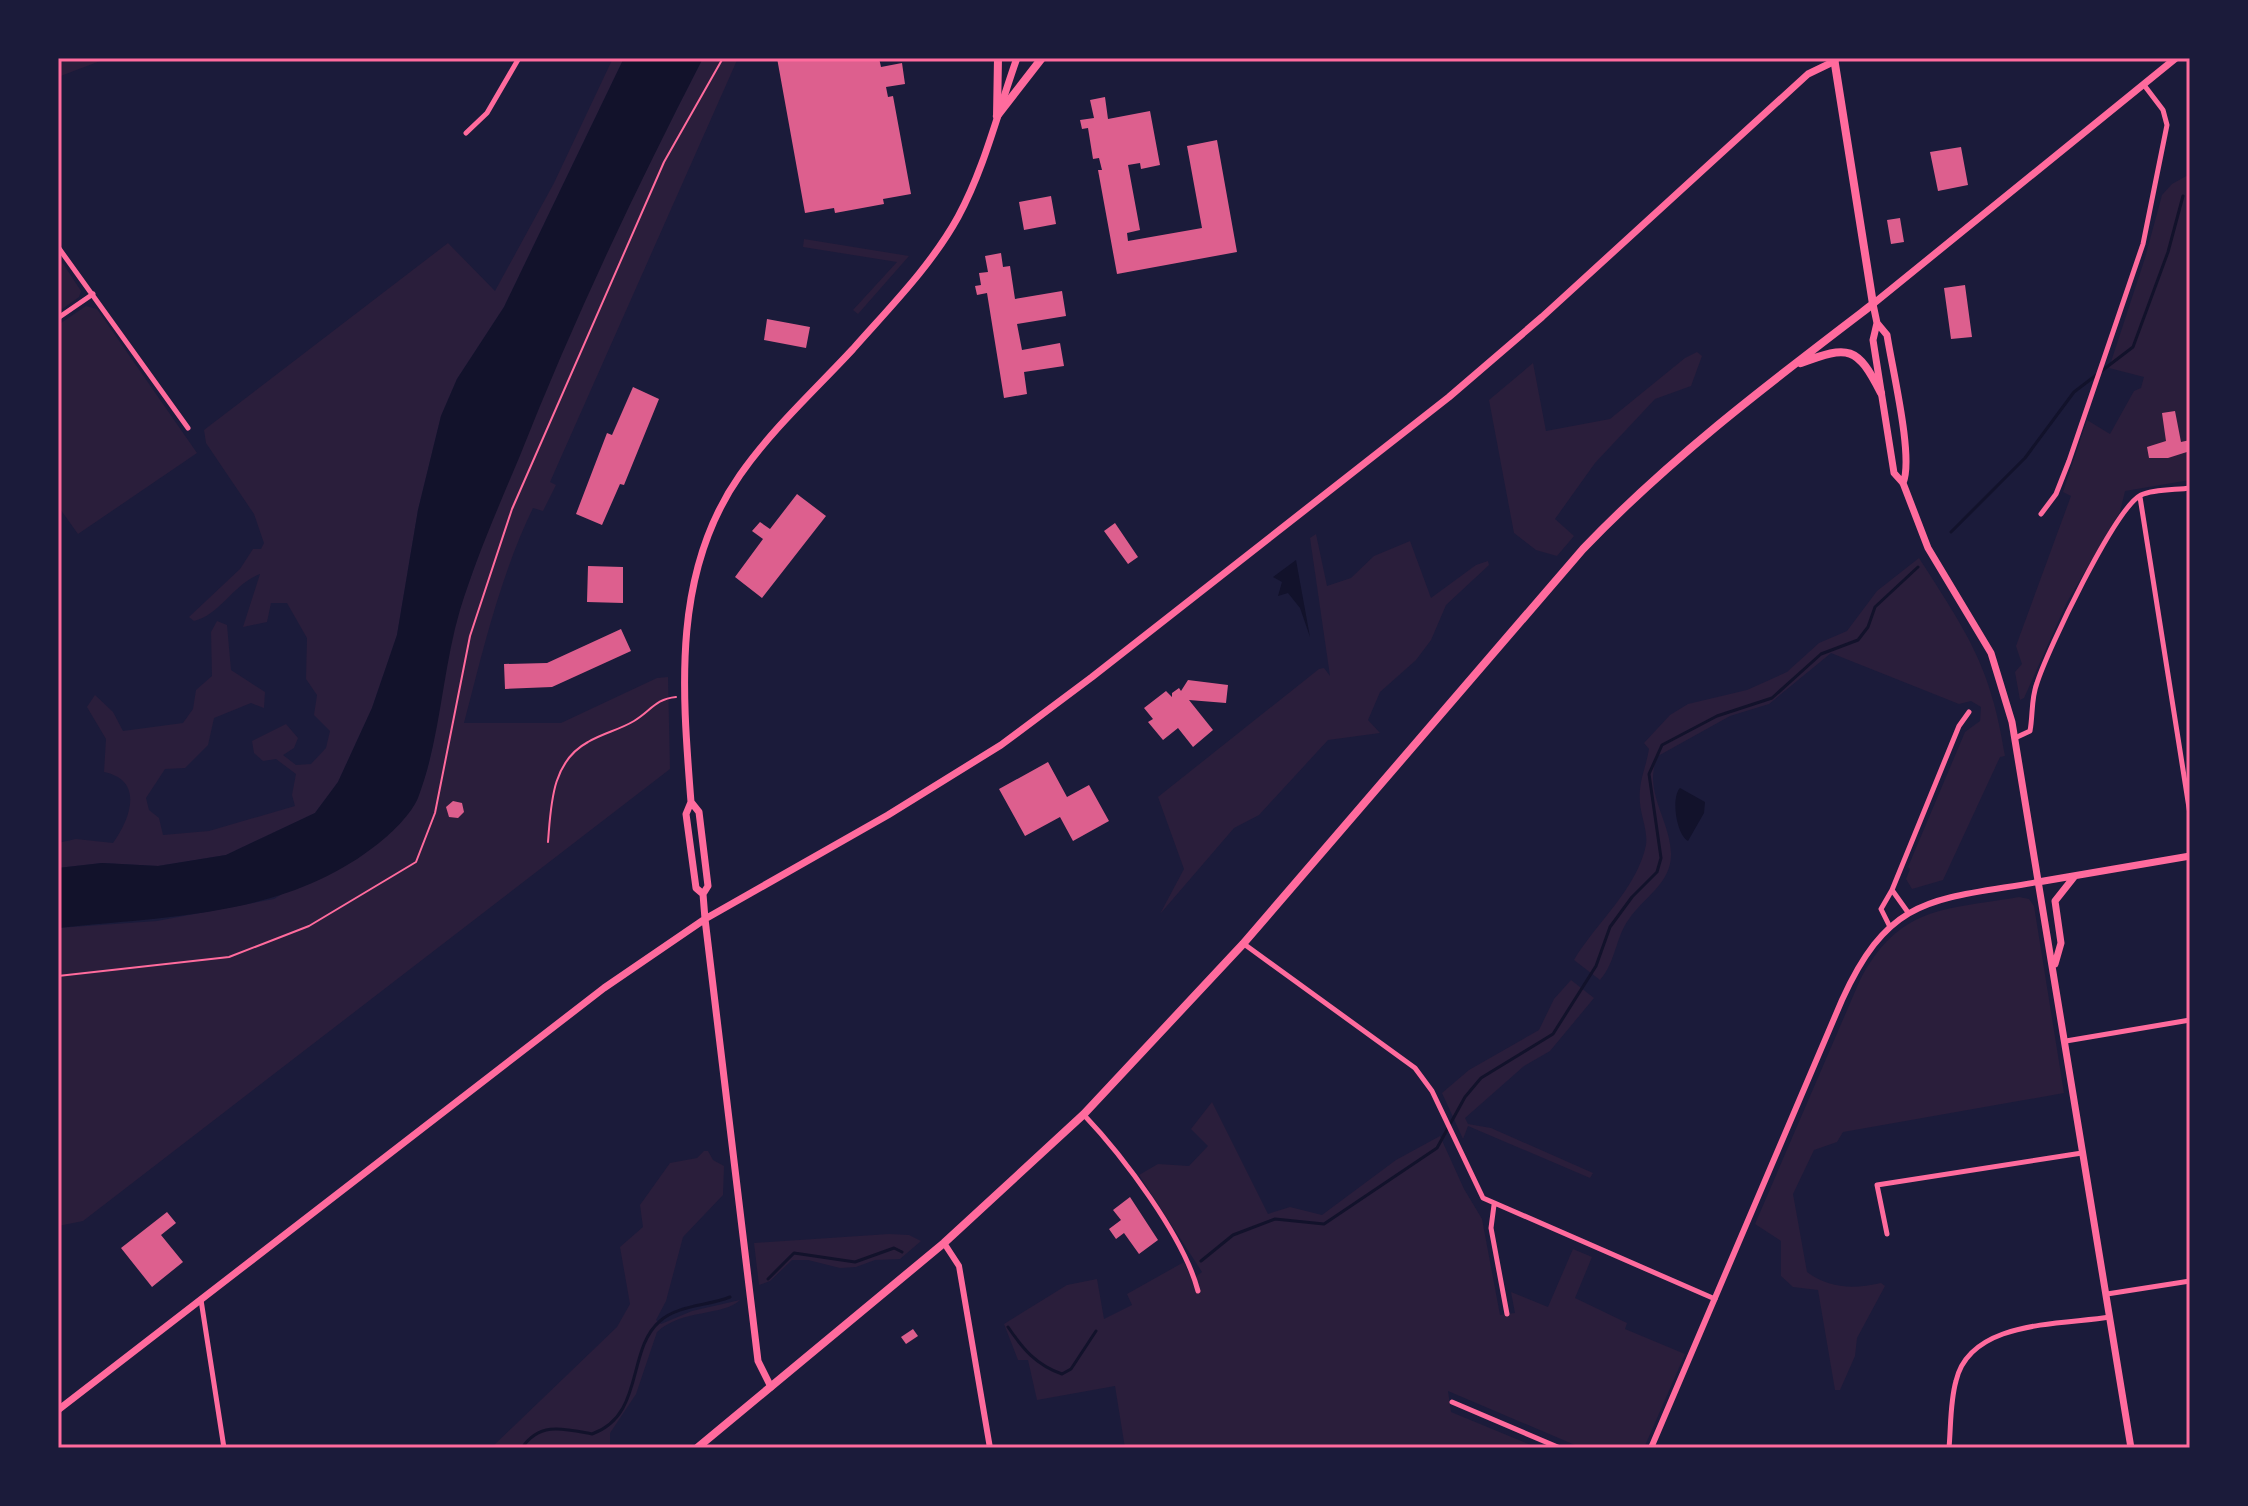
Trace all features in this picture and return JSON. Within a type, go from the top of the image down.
[{"type":"main road","points":[[997,116],[998,58]]},
{"type":"main road","points":[[703,894],[696,888],[686,814],[691,802],[685,696],[690,589],[700,552],[719,509],[749,462],[928,263],[958,218],[978,174],[1017,58]]},
{"type":"main road","points":[[997,116],[1042,58]]},
{"type":"main road","points":[[697,1448],[944,1243],[1084,1114],[1243,944],[1637,493],[1716,425],[1873,304],[2176,58]]},
{"type":"main road","points":[[58,1410],[604,988],[705,919],[888,815],[1001,745],[1092,677],[1449,397],[1542,317],[1808,74],[1834,59],[1877,323],[1873,340],[1894,473],[1903,483],[1928,548],[1991,653],[2015,738],[2131,1448]]},
{"type":"main road","points":[[1877,323],[1887,335],[1907,457],[1909,470],[1903,483]]},
{"type":"main road","points":[[1793,366],[1834,351],[1849,351],[1864,363],[1881,393]]},
{"type":"main road","points":[[691,802],[699,812],[708,886],[703,894],[705,919],[758,1361],[771,1387]]},
{"type":"main road","points":[[2038,882],[2190,856]]},
{"type":"main road","points":[[2054,970],[2061,943],[2055,901],[2075,876]]},
{"type":"street","points":[[466,133],[487,113],[519,58]]},
{"type":"street","points":[[2041,514],[2056,494],[2069,461],[2143,244],[2167,127],[2163,110],[2144,85]]},
{"type":"street","points":[[58,247],[188,428]]},
{"type":"street","points":[[58,318],[93,294]]},
{"type":"street","points":[[2015,738],[2030,731],[2035,686],[2084,578],[2126,510],[2140,496],[2190,488]]},
{"type":"street","points":[[2140,496],[2190,814]]},
{"type":"street","points":[[1892,923],[1881,909],[1892,890],[1959,726],[1969,712]]},
{"type":"street","points":[[1651,1448],[1852,977],[1892,923],[1907,911],[1935,900],[2038,882]]},
{"type":"street","points":[[1892,890],[1907,911]]},
{"type":"street","points":[[1243,944],[1415,1068],[1432,1091],[1478,1192],[1494,1205],[1715,1299]]},
{"type":"street","points":[[2066,1041],[2190,1020]]},
{"type":"street","points":[[1084,1114],[1120,1157],[1169,1231],[1193,1272],[1198,1291]]},
{"type":"street","points":[[1887,1234],[1877,1185],[2082,1153]]},
{"type":"street","points":[[1494,1205],[1491,1228],[1507,1314]]},
{"type":"street","points":[[944,1243],[955,1257],[962,1279],[990,1448]]},
{"type":"street","points":[[2107,1294],[2190,1281]]},
{"type":"street","points":[[201,1299],[224,1448]]},
{"type":"street","points":[[1949,1448],[1956,1379],[1967,1354],[1987,1339],[2009,1332],[2111,1317]]},
{"type":"street","points":[[1452,1402],[1560,1448]]},
{"type":"path","points":[[58,976],[229,957],[309,926],[416,862],[435,813],[470,636],[512,509],[664,162],[723,58]]},
{"type":"path","points":[[548,842],[553,790],[566,760],[587,742],[636,720],[660,699],[685,696]]},
{"type":"shaded area","points":[[58,58],[108,58],[58,77]]},
{"type":"shaded area","points":[[613,58],[624,58],[504,307],[457,379],[441,416],[418,510],[397,635],[372,708],[338,782],[315,813],[226,855],[158,866],[102,863],[58,868],[58,843],[76,839],[113,843],[129,812],[129,791],[125,783],[117,776],[104,772],[106,739],[87,707],[95,695],[113,712],[123,731],[183,723],[193,709],[196,690],[212,676],[211,632],[217,621],[227,625],[231,670],[265,692],[264,708],[251,703],[214,718],[208,745],[185,768],[165,769],[146,798],[149,810],[159,818],[163,835],[209,831],[295,806],[292,795],[296,774],[276,759],[263,761],[254,753],[252,741],[286,724],[298,738],[294,748],[283,755],[296,765],[311,764],[326,748],[330,731],[314,715],[317,695],[306,679],[307,638],[287,603],[271,603],[267,622],[243,627],[260,574],[242,585],[212,612],[194,621],[189,617],[240,569],[253,549],[261,549],[264,543],[254,514],[206,443],[204,430],[448,243],[495,291],[554,183]]},
{"type":"shaded area","points":[[624,58],[703,58],[583,306],[480,552],[454,633],[426,775],[411,810],[384,839],[343,867],[306,886],[226,909],[58,928],[58,868],[102,863],[158,866],[226,855],[315,813],[338,782],[372,708],[397,635],[418,510],[441,416],[457,379],[504,307]]},
{"type":"shaded area","points":[[703,58],[738,58],[550,482],[556,485],[543,511],[533,508],[521,534],[493,614],[464,723],[561,723],[657,678],[668,677],[670,769],[83,1221],[58,1226],[58,928],[157,921],[274,899],[403,819],[423,782],[429,762],[446,657],[456,619],[519,449],[607,250]]},
{"type":"shaded area","points":[[2190,174],[2190,480],[2125,491],[2120,512],[2067,602],[2024,698],[2020,700],[2015,672],[2022,664],[2016,646],[2071,496],[2063,492],[2087,420],[2110,434],[2134,391],[2141,388],[2144,377],[2109,368],[2162,195],[2172,184]]},
{"type":"shaded area","points":[[804,239],[909,256],[858,314],[853,310],[897,262],[803,247]]},
{"type":"shaded area","points":[[58,256],[81,291],[79,297],[58,312]]},
{"type":"shaded area","points":[[86,306],[97,309],[197,453],[78,534],[58,506],[58,325]]},
{"type":"shaded area","points":[[1697,352],[1702,356],[1691,386],[1655,399],[1595,463],[1555,519],[1574,536],[1557,556],[1536,550],[1514,533],[1489,400],[1533,363],[1546,431],[1610,419],[1685,358]]},
{"type":"shaded area","points":[[1316,534],[1327,586],[1351,578],[1374,556],[1410,541],[1431,598],[1476,565],[1488,561],[1489,565],[1446,605],[1431,640],[1416,660],[1380,692],[1368,720],[1380,733],[1328,740],[1259,815],[1234,828],[1160,914],[1184,869],[1158,797],[1319,669],[1324,668],[1330,676],[1310,538]]},
{"type":"shaded area","points":[[1919,558],[1975,651],[1992,698],[2005,756],[2000,757],[1943,880],[1912,889],[1906,879],[1908,867],[1965,732],[1980,721],[1981,707],[1971,701],[1959,704],[1831,653],[1769,704],[1730,716],[1658,756],[1653,781],[1671,853],[1667,873],[1624,926],[1609,966],[1600,980],[1574,960],[1625,891],[1641,861],[1646,840],[1640,788],[1649,749],[1644,743],[1670,715],[1688,704],[1747,690],[1787,672],[1819,643],[1847,631],[1877,591]]},
{"type":"shaded area","points":[[1296,560],[1310,637],[1300,608],[1288,593],[1278,596],[1282,582],[1273,577]]},
{"type":"shaded area","points":[[1680,788],[1705,802],[1704,813],[1688,841],[1680,831],[1676,815]]},
{"type":"shaded area","points":[[2019,897],[2029,899],[2034,906],[2064,1093],[1843,1132],[1837,1142],[1814,1150],[1793,1194],[1807,1272],[1833,1285],[1852,1287],[1881,1283],[1885,1286],[1857,1338],[1855,1356],[1840,1390],[1835,1390],[1818,1290],[1793,1287],[1781,1276],[1781,1241],[1755,1224],[1860,980],[1875,955],[1891,937],[1926,915]]},
{"type":"shaded area","points":[[1571,980],[1594,998],[1550,1051],[1524,1066],[1465,1118],[1468,1124],[1491,1128],[1593,1173],[1590,1178],[1468,1126],[1463,1139],[1442,1093],[1469,1070],[1539,1030],[1554,999]]},
{"type":"shaded area","points":[[1212,1102],[1268,1214],[1290,1207],[1322,1215],[1396,1160],[1440,1136],[1464,1189],[1482,1219],[1500,1315],[1515,1313],[1511,1292],[1548,1307],[1573,1249],[1592,1257],[1575,1298],[1627,1323],[1625,1329],[1685,1354],[1644,1448],[1582,1448],[1448,1391],[1451,1412],[1538,1448],[1125,1448],[1115,1386],[1037,1400],[1028,1360],[1018,1360],[1004,1324],[1067,1285],[1097,1279],[1104,1319],[1132,1305],[1127,1294],[1184,1262],[1192,1280],[1202,1272],[1139,1175],[1158,1164],[1189,1166],[1208,1146],[1191,1129]]},
{"type":"shaded area","points":[[704,1151],[724,1166],[723,1195],[683,1237],[666,1301],[656,1320],[661,1324],[692,1311],[740,1300],[724,1309],[678,1320],[657,1332],[636,1394],[610,1433],[610,1448],[491,1448],[617,1327],[630,1304],[620,1247],[643,1227],[640,1205],[670,1163],[697,1158]]},
{"type":"shaded area","points":[[909,1235],[921,1241],[900,1259],[875,1260],[856,1267],[840,1268],[808,1260],[792,1260],[770,1281],[759,1285],[754,1243]]},
{"type":"building","points":[[777,58],[879,58],[881,67],[902,63],[905,84],[886,87],[888,97],[893,96],[911,194],[883,199],[884,204],[835,213],[834,208],[805,213]]},
{"type":"building","points":[[1105,97],[1108,119],[1150,111],[1160,165],[1141,169],[1140,163],[1128,165],[1140,230],[1127,233],[1128,241],[1202,228],[1187,146],[1217,140],[1237,252],[1117,274],[1098,170],[1102,170],[1099,158],[1093,159],[1088,128],[1082,129],[1080,120],[1094,118],[1090,100]]},
{"type":"building","points":[[1961,147],[1968,185],[1938,191],[1930,152]]},
{"type":"building","points":[[1051,196],[1056,224],[1024,230],[1019,202]]},
{"type":"building","points":[[1900,218],[1904,242],[1891,244],[1887,220]]},
{"type":"building","points":[[1001,253],[1003,267],[1010,266],[1015,299],[1062,291],[1066,316],[1017,324],[1022,350],[1060,343],[1064,366],[1024,372],[1027,394],[1004,398],[987,293],[977,295],[975,286],[981,285],[979,273],[988,272],[985,256]]},
{"type":"building","points":[[1965,285],[1972,337],[1951,339],[1944,288]]},
{"type":"building","points":[[767,319],[810,327],[806,348],[764,340]]},
{"type":"building","points":[[633,387],[659,399],[624,485],[620,484],[602,525],[576,514],[607,433],[612,435]]},
{"type":"building","points":[[2175,411],[2181,442],[2190,440],[2190,451],[2168,458],[2149,458],[2147,447],[2166,441],[2162,413]]},
{"type":"building","points":[[797,494],[826,516],[762,598],[735,577],[763,539],[752,531],[760,522],[770,529]]},
{"type":"building","points":[[1115,523],[1138,557],[1128,564],[1104,531]]},
{"type":"building","points":[[588,566],[623,567],[623,603],[587,602]]},
{"type":"building","points":[[621,629],[631,651],[552,687],[505,689],[504,664],[547,663]]},
{"type":"building","points":[[1188,680],[1228,685],[1226,703],[1189,700],[1213,730],[1193,747],[1178,728],[1163,740],[1148,722],[1153,719],[1144,708],[1166,691],[1172,697],[1172,693],[1179,688],[1181,691]]},
{"type":"building","points":[[1048,762],[1067,797],[1089,785],[1109,821],[1073,841],[1060,817],[1025,836],[999,789]]},
{"type":"building","points":[[453,801],[462,803],[464,812],[458,818],[449,817],[446,807]]},
{"type":"building","points":[[1130,1197],[1158,1240],[1139,1254],[1124,1233],[1116,1239],[1109,1229],[1121,1220],[1113,1210]]},
{"type":"building","points":[[167,1212],[176,1223],[161,1235],[183,1262],[152,1287],[121,1248]]},
{"type":"building","points":[[913,1329],[918,1336],[906,1344],[901,1337]]},
{"type":"waterway","points":[[1951,532],[2025,458],[2074,392],[2133,347],[2168,252],[2183,196]]},
{"type":"waterway","points":[[1201,1261],[1233,1235],[1275,1219],[1324,1224],[1437,1148],[1465,1097],[1481,1078],[1553,1034],[1596,966],[1610,927],[1632,897],[1657,872],[1661,858],[1649,774],[1662,745],[1717,716],[1772,698],[1821,654],[1858,640],[1868,627],[1875,607],[1918,567]]},
{"type":"waterway","points":[[768,1279],[794,1253],[855,1262],[894,1248],[902,1252]]},
{"type":"waterway","points":[[522,1448],[529,1439],[545,1430],[563,1429],[592,1434],[609,1425],[628,1398],[642,1348],[649,1333],[660,1321],[675,1312],[730,1297]]},
{"type":"waterway","points":[[1008,1327],[1031,1355],[1062,1374],[1071,1369],[1096,1331]]}]
